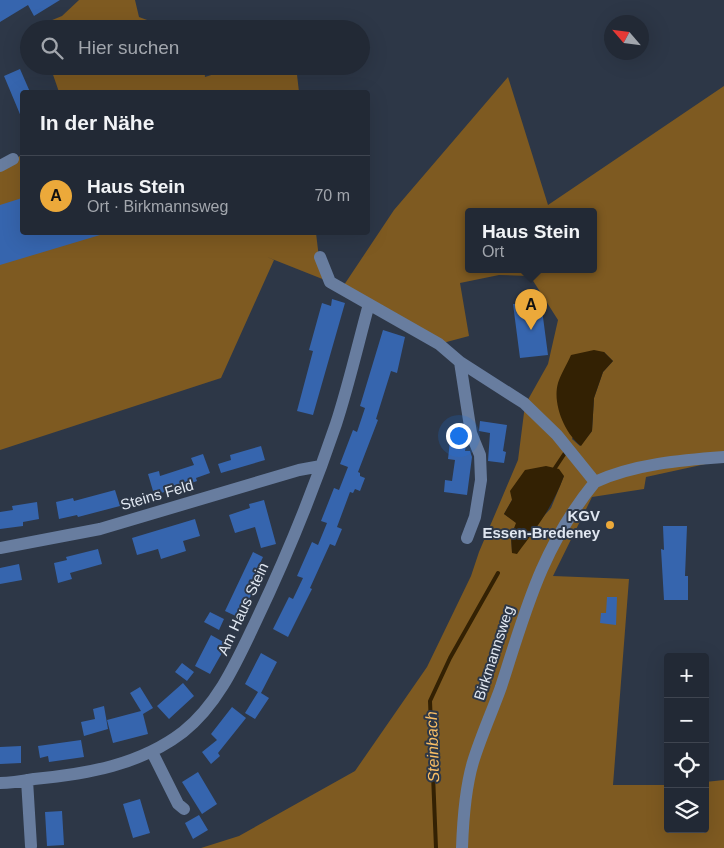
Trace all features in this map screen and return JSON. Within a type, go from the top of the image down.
[{"type":"street","points":[[0,166],[13,158]]},
{"type":"street","points":[[320,257],[330,282],[439,344],[460,362],[524,403],[557,435],[595,482]]},
{"type":"street","name":"Am Haus Stein","points":[[0,783],[104,769],[124,764],[152,752],[183,732],[198,718],[228,678],[274,583],[321,466],[336,422],[369,304]]},
{"type":"street","points":[[460,362],[471,433],[480,455],[481,480],[475,517],[467,538]]},
{"type":"street","name":"Birkmannsweg","points":[[462,848],[463,815],[473,762],[493,710],[524,611],[570,514],[595,482],[614,473],[724,457]]},
{"type":"street","name":"Steins Feld","points":[[0,548],[100,529],[299,470],[321,466]]},
{"type":"street","points":[[152,752],[178,804],[184,809]]},
{"type":"street","points":[[27,780],[31,846]]},
{"type":"shaded area","points":[[79,0],[135,0],[139,17],[147,20],[52,20],[62,16]]},
{"type":"shaded area","points":[[53,75],[205,75],[205,77],[211,75],[297,75],[299,90],[58,90]]},
{"type":"shaded area","points":[[508,77],[548,205],[724,86],[724,460],[646,477],[644,489],[592,497],[553,576],[629,579],[613,785],[664,785],[664,833],[709,833],[709,782],[724,780],[724,848],[462,848],[471,763],[461,848],[201,848],[239,836],[355,771],[427,667],[471,576],[479,552],[518,460],[525,405],[548,364],[558,320],[530,276],[499,275],[460,283],[469,336],[439,344],[342,288],[394,210]],"holes":[[[604,352],[613,361],[603,372],[594,398],[592,431],[580,446],[572,439]],[[564,476],[551,508],[512,552],[511,536],[517,523],[504,514],[512,500]]]},
{"type":"shaded area","points":[[20,156],[20,235],[316,235],[319,258],[330,282],[267,257],[274,260],[221,378],[0,450],[0,167]]},
{"type":"shaded area","points":[[594,350],[604,352],[613,361],[603,372],[594,398],[592,431],[581,446],[570,434],[561,418],[557,400],[558,383],[571,355]]},
{"type":"shaded area","points":[[546,466],[559,469],[564,476],[549,508],[537,526],[517,554],[512,553],[511,536],[516,523],[504,514],[512,500],[510,491],[525,470]]},
{"type":"building","points":[[0,0],[60,0],[34,16],[28,5],[0,22]]},
{"type":"building","points":[[20,69],[20,75],[23,75],[29,90],[20,90],[20,114],[4,76]]},
{"type":"building","points":[[20,199],[20,235],[100,235],[0,265],[0,205]]},
{"type":"building","points":[[332,299],[345,303],[313,415],[297,411],[313,351],[309,350],[322,303],[331,306]]},
{"type":"building","points":[[541,302],[548,355],[520,358],[513,304]]},
{"type":"building","points":[[383,330],[405,337],[397,373],[391,371],[376,419],[378,420],[358,472],[360,476],[365,478],[360,491],[355,489],[353,493],[350,492],[337,527],[342,529],[335,546],[330,544],[310,588],[312,589],[288,637],[273,629],[289,597],[293,599],[303,578],[297,576],[312,542],[318,545],[327,523],[321,521],[334,488],[339,490],[348,467],[340,464],[353,430],[357,432],[365,408],[360,406]]},
{"type":"building","points":[[480,421],[507,425],[503,451],[506,452],[504,463],[488,461],[490,433],[479,431]]},
{"type":"building","points":[[450,441],[466,444],[465,451],[470,451],[472,457],[467,495],[444,492],[445,480],[452,481],[455,460],[448,459]]},
{"type":"building","points":[[261,446],[265,460],[221,473],[218,464],[231,460],[230,455]]},
{"type":"building","points":[[203,454],[210,473],[196,478],[197,481],[181,487],[161,493],[160,489],[153,491],[148,474],[159,471],[160,476],[194,465],[191,458]]},
{"type":"building","points":[[115,490],[120,506],[78,517],[77,515],[59,519],[56,502],[73,498],[74,501]]},
{"type":"building","points":[[264,500],[276,544],[261,548],[255,527],[235,533],[229,515],[250,508],[249,504]]},
{"type":"building","points":[[37,502],[39,519],[23,522],[23,526],[0,529],[0,512],[13,510],[12,506]]},
{"type":"building","points":[[195,519],[200,536],[183,541],[186,551],[161,559],[158,549],[137,555],[132,538]]},
{"type":"building","points":[[663,526],[687,526],[685,576],[688,576],[688,600],[664,600],[661,549],[664,550]]},
{"type":"building","points":[[98,549],[102,564],[70,573],[72,579],[58,583],[54,563],[67,560],[66,557]]},
{"type":"building","points":[[253,552],[263,557],[251,583],[256,585],[240,618],[225,611]]},
{"type":"building","points":[[19,564],[22,580],[0,584],[0,568]]},
{"type":"building","points":[[607,597],[617,597],[616,625],[600,623],[601,613],[606,613]]},
{"type":"building","points":[[210,612],[224,619],[219,630],[204,622]]},
{"type":"building","points":[[211,635],[227,644],[210,674],[195,666]]},
{"type":"building","points":[[261,653],[277,662],[261,693],[269,698],[255,719],[245,713],[258,692],[245,684]]},
{"type":"building","points":[[182,663],[194,672],[187,681],[175,672]]},
{"type":"building","points":[[183,683],[194,696],[169,719],[157,706]]},
{"type":"building","points":[[140,687],[153,708],[143,714],[148,734],[113,743],[107,720],[141,711],[130,693]]},
{"type":"building","points":[[104,706],[108,729],[84,736],[81,722],[95,719],[93,709]]},
{"type":"building","points":[[232,707],[246,718],[218,753],[220,756],[211,764],[202,752],[217,740],[211,734]]},
{"type":"building","points":[[81,740],[84,757],[49,762],[48,756],[40,758],[38,746]]},
{"type":"building","points":[[21,746],[21,763],[0,764],[0,747]]},
{"type":"building","points":[[198,772],[217,804],[202,814],[182,782]]},
{"type":"building","points":[[140,799],[150,833],[133,838],[123,804]]},
{"type":"building","points":[[62,811],[64,845],[47,846],[45,812]]},
{"type":"building","points":[[199,815],[208,830],[193,839],[185,823]]},
{"type":"waterway","points":[[555,468],[565,453]]},
{"type":"waterway","name":"Steinbach","points":[[436,848],[430,701],[450,658],[498,573]]},
{"type":"place","name":"Haus Stein","points":[[531,330]]},
{"type":"place","name":"KGV Essen-Bredeney","points":[[610,525]]}]
